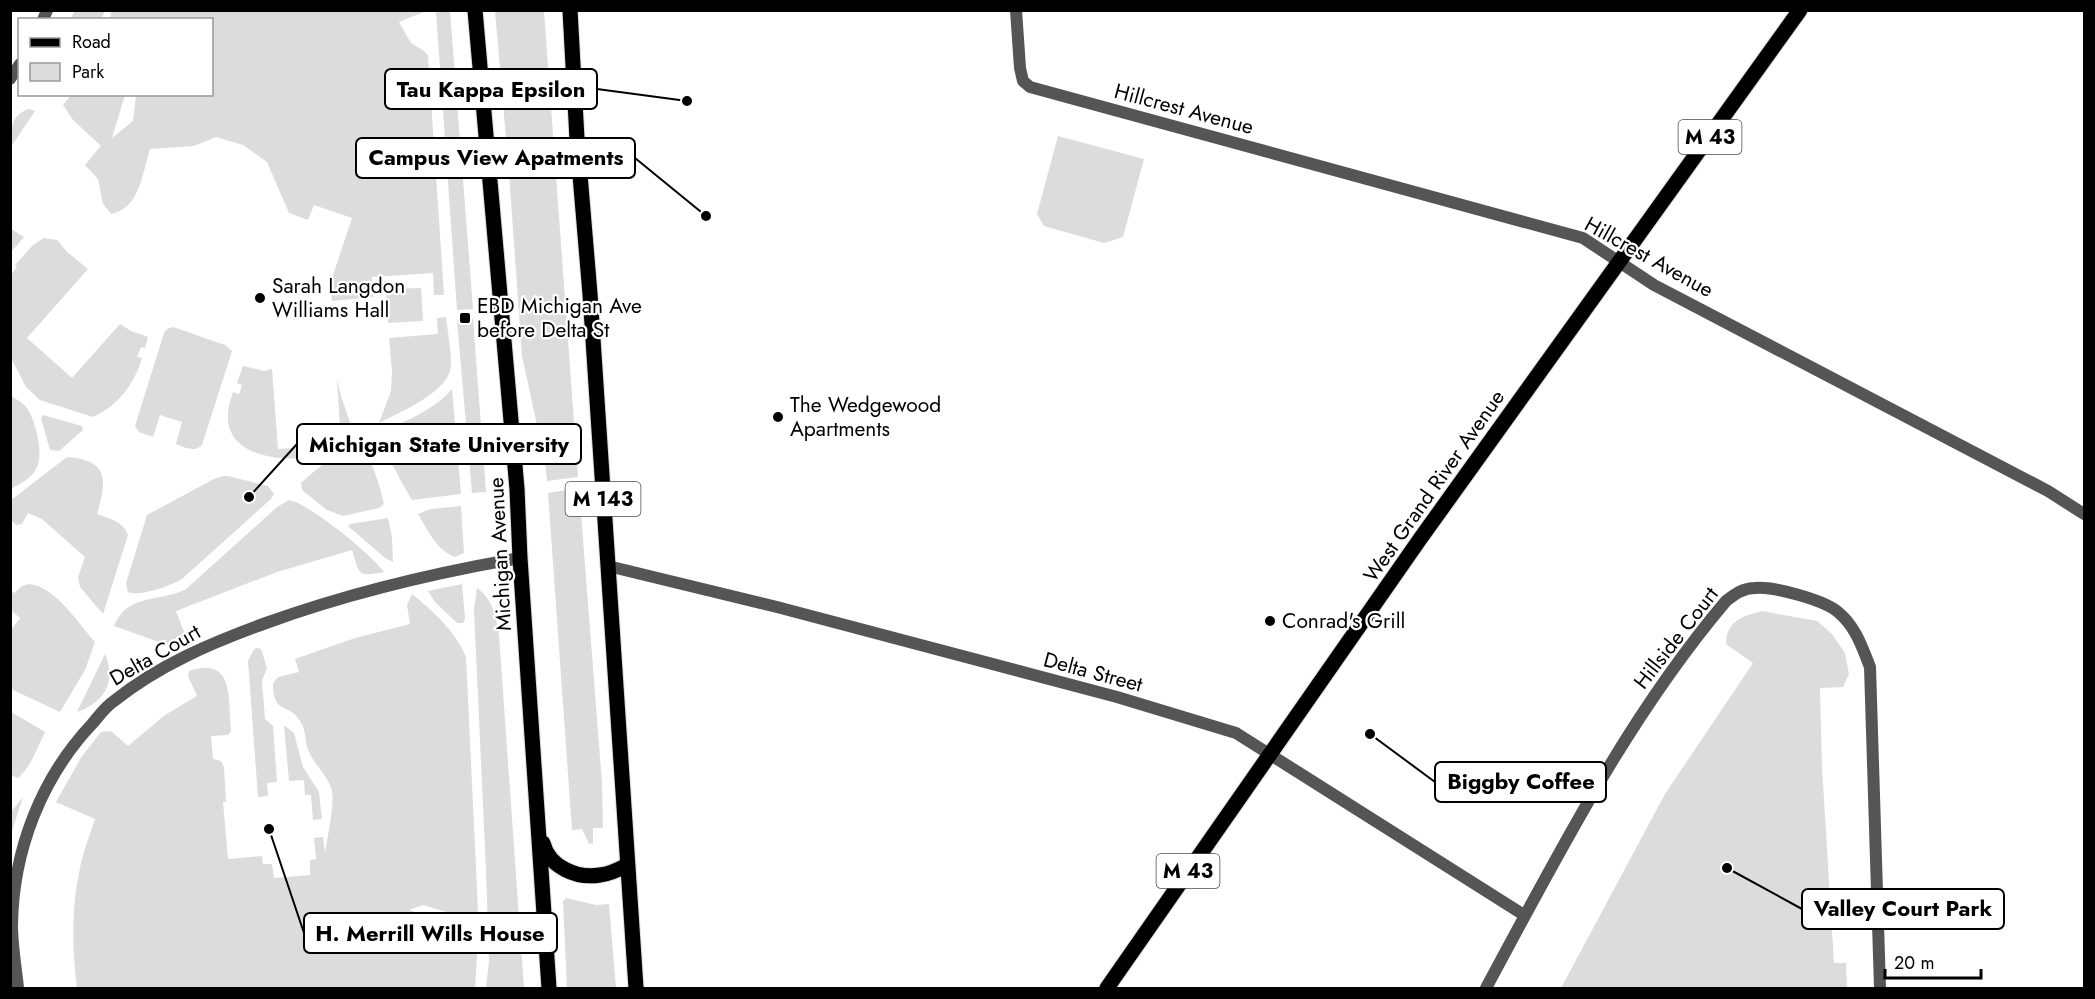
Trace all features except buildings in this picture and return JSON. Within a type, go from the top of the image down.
[{"type":"main road","name":"Michigan Avenue","points":[[475,10],[518,489],[520,558],[549,988]]},
{"type":"main road","name":"M 143","points":[[570,10],[636,988]]},
{"type":"main road","name":"West Grand River Avenue","points":[[1107,988],[1420,539],[1800,10]]},
{"type":"main road","points":[[540,828],[549,858],[571,872],[585,876],[600,876],[627,865]]},
{"type":"street","name":"Hillcrest Avenue","points":[[1016,10],[1023,81],[1030,87],[1583,238],[1654,285],[2048,491],[2085,514]]},
{"type":"street","points":[[10,79],[18,66]]},
{"type":"street","name":"Delta Court","points":[[18,988],[12,927],[18,865],[26,836],[40,799],[59,766],[82,734],[112,702],[148,676],[192,651],[305,609],[408,579],[520,558]]},
{"type":"street","name":"Delta Street","points":[[608,566],[777,607],[1117,698],[1236,733],[1524,915]]},
{"type":"street","name":"Hillside Court","points":[[1486,988],[1524,915],[1618,752],[1670,675],[1715,615],[1737,593],[1754,588],[1797,594],[1838,611],[1858,634],[1870,668],[1880,988]]},
{"type":"green space","points":[[75,10],[105,11],[102,18],[71,18]]},
{"type":"green space","points":[[109,11],[426,11],[399,22],[411,43],[428,56],[444,295],[434,295],[433,273],[372,277],[373,297],[332,301],[330,284],[352,218],[314,205],[308,220],[289,213],[267,162],[243,145],[216,137],[194,146],[150,149],[142,179],[134,197],[121,211],[111,214],[103,204],[98,179],[85,165],[101,146],[73,120],[63,105],[70,96],[125,96],[112,138],[133,121],[136,96],[213,96],[213,18],[110,18]]},
{"type":"green space","points":[[436,11],[450,11],[473,309],[457,310]]},
{"type":"green space","points":[[495,11],[544,11],[578,477],[547,481],[522,356]]},
{"type":"green space","points":[[29,109],[35,111],[11,147],[15,119],[23,111]]},
{"type":"green space","points":[[1058,136],[1144,159],[1123,237],[1104,243],[1044,226],[1037,214]]},
{"type":"green space","points":[[10,229],[24,237],[11,252]]},
{"type":"green space","points":[[44,238],[57,240],[67,252],[88,269],[27,338],[72,378],[120,324],[148,337],[145,348],[141,347],[137,357],[142,358],[130,385],[110,407],[93,417],[40,400],[26,387],[11,358],[11,275],[17,267],[15,265],[33,245]]},
{"type":"green space","points":[[421,288],[423,321],[388,323],[386,289]]},
{"type":"green space","points":[[446,317],[451,359],[448,375],[442,384],[422,400],[379,423],[391,391],[389,338],[438,334],[437,318]]},
{"type":"green space","points":[[473,319],[486,492],[472,493],[457,320]]},
{"type":"green space","points":[[173,327],[225,345],[232,351],[202,445],[196,449],[176,444],[182,422],[160,415],[153,437],[139,432],[135,426],[164,333]]},
{"type":"green space","points":[[243,366],[264,371],[272,369],[278,449],[341,445],[320,454],[296,458],[269,456],[245,447],[236,439],[230,428],[228,415],[233,392],[239,394],[242,385],[237,383]]},
{"type":"green space","points":[[337,378],[355,437],[341,445]]},
{"type":"green space","points":[[452,389],[461,494],[412,500],[390,459],[382,432],[428,409]]},
{"type":"green space","points":[[11,396],[23,404],[29,412],[38,437],[40,455],[34,473],[11,489]]},
{"type":"green space","points":[[43,415],[82,426],[83,430],[59,451],[50,450],[41,418]]},
{"type":"green space","points":[[362,445],[378,481],[384,504],[379,508],[343,516],[327,510],[302,490],[301,483],[322,466],[337,456]]},
{"type":"green space","points":[[67,457],[91,462],[98,467],[103,482],[97,514],[119,524],[128,535],[103,614],[80,587],[78,577],[85,557],[42,519],[28,513],[22,524],[16,525],[11,520],[11,500]]},
{"type":"green space","points":[[223,476],[268,486],[274,494],[182,579],[163,588],[147,592],[128,592],[126,583],[147,515]]},
{"type":"green space","points":[[579,488],[602,783],[603,828],[593,828],[593,843],[589,844],[582,829],[572,830],[548,493]]},
{"type":"green space","points":[[289,500],[311,510],[340,531],[384,572],[364,574],[361,572],[352,550],[277,572],[176,611],[186,637],[185,641],[175,645],[159,642],[114,626],[120,616],[135,604],[185,590],[277,507]]},
{"type":"green space","points":[[461,506],[464,553],[455,557],[438,545],[418,514],[431,509]]},
{"type":"green space","points":[[388,518],[392,537],[393,562],[385,558],[348,526]]},
{"type":"green space","points":[[29,584],[39,586],[57,598],[95,642],[85,670],[60,712],[11,689],[11,630],[20,618],[11,610],[11,591],[14,593],[22,586]]},
{"type":"green space","points":[[462,584],[465,618],[463,623],[457,623],[435,602],[428,591]]},
{"type":"green space","points":[[477,588],[490,603],[499,635],[524,988],[486,988],[489,961],[474,610]]},
{"type":"green space","points":[[412,594],[450,631],[466,657],[478,910],[476,914],[453,914],[423,905],[409,910],[446,921],[471,923],[476,926],[478,938],[475,988],[77,988],[73,943],[75,898],[81,862],[95,819],[56,802],[82,756],[101,732],[111,731],[128,746],[165,715],[197,696],[188,676],[189,671],[204,668],[215,669],[226,683],[230,706],[231,731],[228,735],[211,736],[213,759],[221,761],[224,767],[226,802],[223,802],[228,859],[262,856],[263,864],[272,864],[274,878],[310,875],[310,860],[316,859],[314,838],[323,837],[325,853],[332,810],[331,788],[309,752],[302,725],[291,711],[278,704],[273,683],[278,677],[299,672],[295,659],[355,638],[410,624],[407,605]]},
{"type":"green space","points":[[1762,611],[1817,621],[1832,634],[1845,653],[1849,674],[1843,687],[1820,688],[1822,767],[1834,963],[1846,963],[1847,988],[1561,988],[1665,794],[1753,663],[1726,644],[1729,630],[1742,618]]},
{"type":"green space","points":[[254,649],[261,649],[267,668],[262,681],[265,719],[273,726],[277,782],[267,783],[268,796],[258,797],[248,661]]},
{"type":"green space","points":[[105,654],[109,673],[106,690],[94,703],[77,712]]},
{"type":"green space","points":[[11,712],[45,732],[30,762],[18,778],[11,775]]},
{"type":"green space","points":[[284,725],[294,733],[303,767],[319,792],[322,819],[313,820],[311,795],[305,795],[304,780],[289,781]]},
{"type":"green space","points":[[23,797],[11,834],[11,812]]},
{"type":"green space","points":[[566,898],[596,905],[609,904],[616,988],[567,988],[563,901]]},
{"type":"place","name":"Tau Kappa Epsilon","points":[[687,101]]},
{"type":"place","name":"Campus View Apatments","points":[[706,216]]},
{"type":"place","name":"Sarah Langdon Williams Hall","points":[[260,298]]},
{"type":"place","name":"EBD Michigan Ave before Delta St","points":[[465,318]]},
{"type":"place","name":"The Wedgewood Apartments","points":[[778,417]]},
{"type":"place","name":"Michigan State University","points":[[249,497]]},
{"type":"place","name":"Conrad's Grill","points":[[1270,621]]},
{"type":"place","name":"Biggby Coffee","points":[[1370,734]]},
{"type":"place","name":"H. Merrill Wills House","points":[[269,829]]},
{"type":"place","name":"Valley Court Park","points":[[1727,868]]}]
